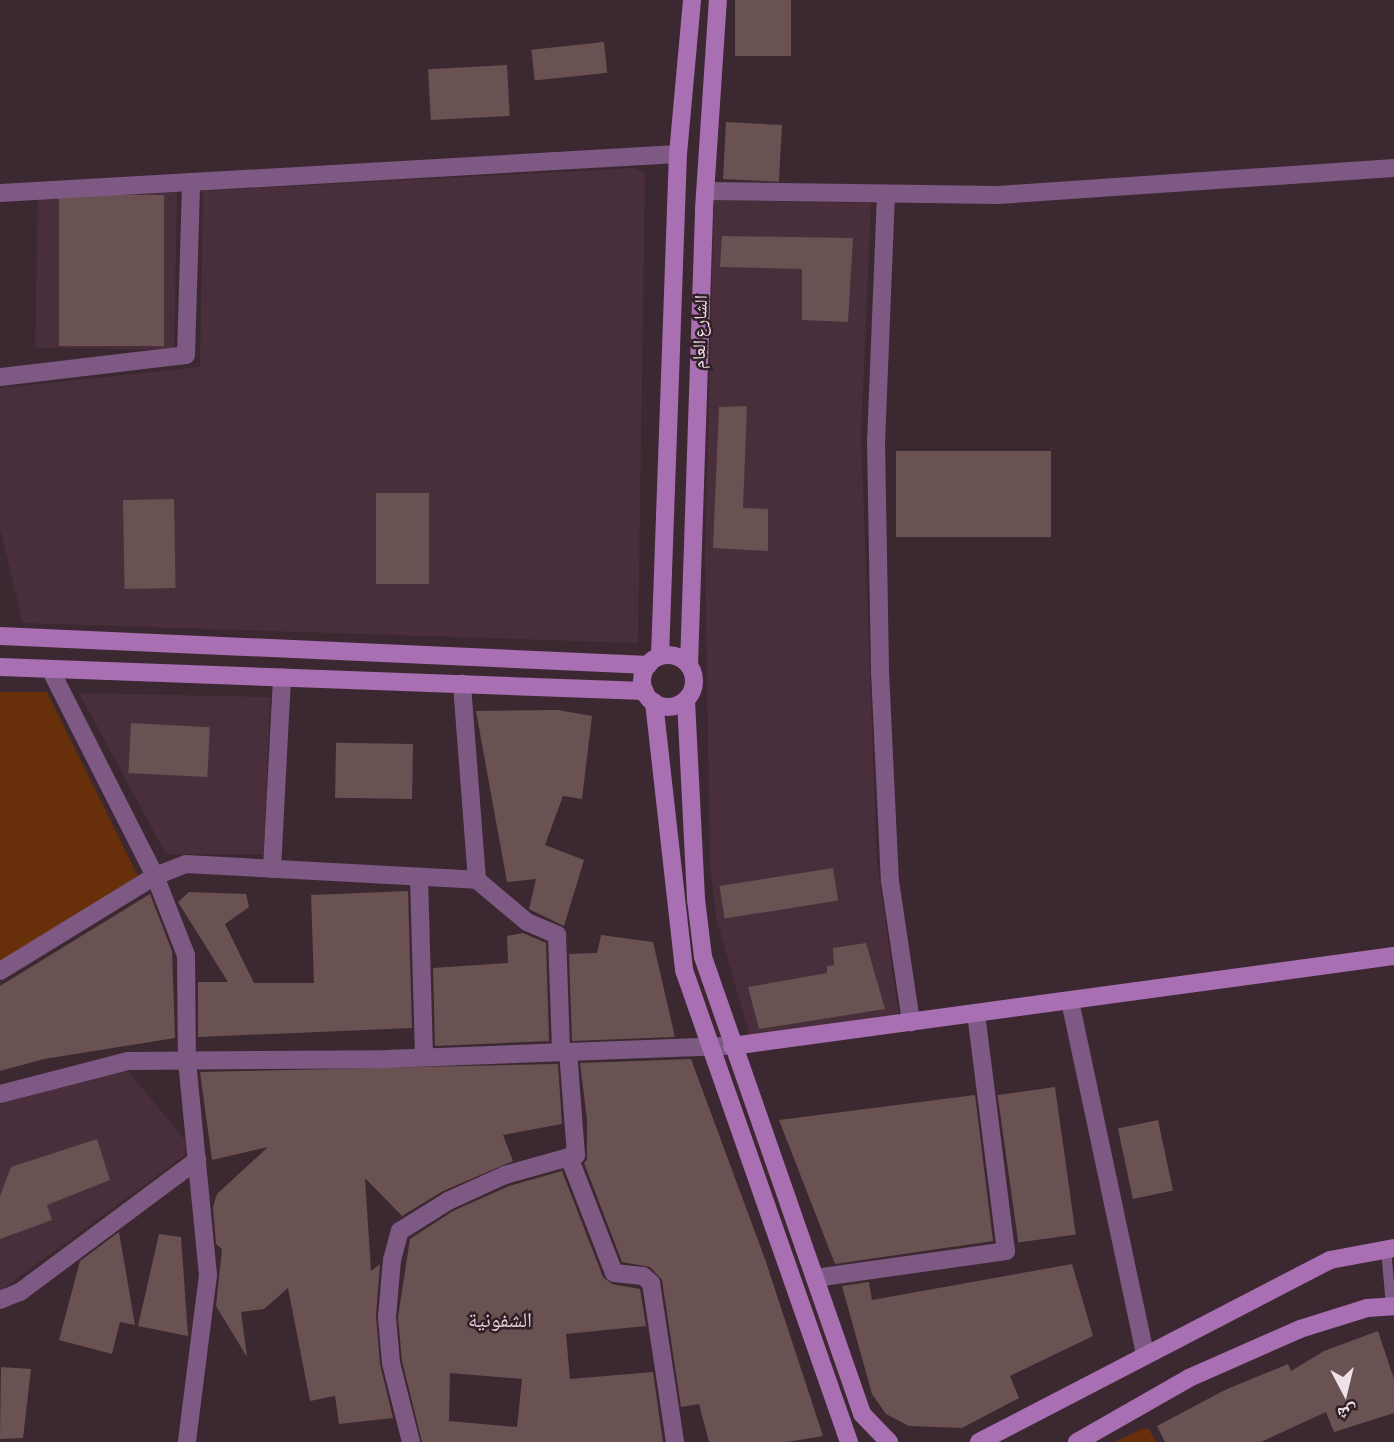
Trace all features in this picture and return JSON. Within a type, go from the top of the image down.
[{"type":"main road","name":"الشارع العام","points":[[654,660],[678,153],[692,0]]},
{"type":"main road","name":"الشارع العام","points":[[689,665],[706,191],[718,0]]},
{"type":"main road","points":[[0,636],[654,660],[676,656],[689,665],[695,679],[686,701],[702,946],[732,1046],[862,1414],[889,1442]]},
{"type":"main road","points":[[654,660],[642,677],[649,697],[684,970],[849,1442]]},
{"type":"main road","points":[[0,667],[462,684],[649,697],[667,707],[686,701]]},
{"type":"main road","points":[[732,1046],[1394,957]]},
{"type":"main road","points":[[979,1442],[1145,1353],[1330,1260],[1390,1249]]},
{"type":"main road","points":[[1077,1442],[1189,1378],[1300,1329],[1367,1308],[1392,1306]]},
{"type":"street","points":[[0,192],[678,153]]},
{"type":"street","points":[[706,191],[998,195],[1394,168]]},
{"type":"street","points":[[0,377],[186,355],[191,181]]},
{"type":"street","points":[[886,194],[876,441],[880,671],[890,881],[911,1022]]},
{"type":"street","points":[[50,669],[155,876],[186,956],[187,1061],[208,1275],[187,1442]]},
{"type":"street","points":[[272,869],[282,677]]},
{"type":"street","points":[[462,684],[477,880]]},
{"type":"street","points":[[0,971],[155,876],[186,864],[477,880],[527,922],[557,935],[564,1052],[576,1155],[505,1175],[448,1201],[400,1231],[392,1260],[387,1317],[391,1363],[411,1442]]},
{"type":"street","points":[[419,877],[424,1057]]},
{"type":"street","points":[[1070,1001],[1145,1353]]},
{"type":"street","points":[[815,1278],[1006,1251],[976,1013]]},
{"type":"street","points":[[0,1094],[128,1061],[424,1057],[732,1046]]},
{"type":"street","points":[[569,1157],[614,1273],[643,1276],[651,1283],[676,1442]]},
{"type":"street","points":[[0,1300],[20,1292],[197,1160]]},
{"type":"lane","points":[[1390,1249],[1392,1306]]},
{"type":"shaded area","points":[[633,168],[645,172],[638,643],[23,623],[0,529],[0,388],[200,367],[203,191]]},
{"type":"shaded area","points":[[38,187],[177,189],[174,350],[35,348]]},
{"type":"shaded area","points":[[714,200],[871,203],[861,436],[877,863],[900,1024],[752,1044],[716,917],[710,864],[705,554]]},
{"type":"shaded area","points":[[0,692],[47,692],[138,876],[0,962]]},
{"type":"shaded area","points":[[79,693],[270,697],[264,854],[166,854]]},
{"type":"shaded area","points":[[115,1070],[129,1072],[185,1140],[185,1155],[0,1291],[0,1104]]},
{"type":"shaded area","points":[[1142,1429],[1149,1429],[1156,1442],[1115,1442]]},
{"type":"building","points":[[735,0],[791,0],[791,56],[735,56]]},
{"type":"building","points":[[604,42],[607,73],[535,80],[531,50]]},
{"type":"building","points":[[507,65],[510,116],[431,120],[428,69]]},
{"type":"building","points":[[726,122],[782,125],[779,182],[723,179]]},
{"type":"building","points":[[59,195],[164,195],[164,346],[59,346]]},
{"type":"building","points":[[722,236],[853,238],[848,322],[802,320],[802,269],[720,267]]},
{"type":"building","points":[[747,406],[743,508],[768,509],[768,551],[713,548],[719,407]]},
{"type":"building","points":[[896,451],[1051,451],[1051,537],[896,537]]},
{"type":"building","points":[[376,493],[429,493],[429,584],[376,584]]},
{"type":"building","points":[[174,499],[176,588],[125,589],[123,500]]},
{"type":"building","points":[[558,710],[592,716],[582,799],[563,796],[545,845],[584,860],[564,926],[529,909],[536,879],[507,882],[476,711]]},
{"type":"building","points":[[131,723],[210,727],[207,777],[128,773]]},
{"type":"building","points":[[336,743],[413,744],[412,799],[335,798]]},
{"type":"building","points":[[833,868],[838,901],[725,919],[719,886]]},
{"type":"building","points":[[408,891],[412,1028],[198,1037],[198,982],[228,982],[178,902],[189,892],[246,894],[249,907],[225,924],[254,983],[314,983],[311,895]]},
{"type":"building","points":[[150,894],[172,951],[175,1038],[44,1059],[0,1071],[0,986]]},
{"type":"building","points":[[523,933],[546,943],[549,1041],[435,1046],[433,968],[508,963],[507,936]]},
{"type":"building","points":[[601,935],[653,942],[675,1037],[572,1041],[569,954],[597,953]]},
{"type":"building","points":[[866,943],[885,1009],[759,1029],[748,987],[827,973],[827,966],[834,965],[833,948]]},
{"type":"building","points":[[691,1059],[766,1262],[823,1436],[787,1442],[709,1442],[699,1404],[681,1407],[662,1280],[650,1267],[622,1262],[584,1163],[587,1160],[587,1120],[580,1063]]},
{"type":"building","points":[[558,1064],[562,1124],[503,1135],[513,1161],[443,1191],[402,1216],[365,1178],[371,1271],[380,1264],[376,1316],[380,1364],[393,1418],[339,1424],[335,1396],[310,1401],[288,1288],[264,1309],[241,1312],[247,1357],[216,1306],[222,1249],[216,1244],[213,1207],[217,1194],[268,1147],[212,1160],[200,1072]]},
{"type":"building","points":[[1055,1087],[1076,1235],[1018,1243],[998,1095]]},
{"type":"building","points":[[975,1095],[993,1241],[835,1264],[779,1120]]},
{"type":"building","points":[[1158,1120],[1173,1190],[1133,1199],[1118,1129]]},
{"type":"building","points":[[97,1139],[110,1180],[47,1205],[52,1220],[0,1239],[0,1196],[11,1167]]},
{"type":"building","points":[[562,1171],[603,1277],[612,1284],[640,1289],[646,1326],[566,1334],[570,1379],[653,1372],[663,1442],[422,1442],[402,1361],[398,1317],[410,1239],[453,1211],[509,1186]],"holes":[[[450,1373],[522,1379],[517,1427],[449,1421]]]},
{"type":"building","points":[[119,1232],[135,1325],[120,1322],[112,1354],[59,1340],[80,1261]]},
{"type":"building","points":[[159,1234],[181,1237],[188,1336],[138,1326]]},
{"type":"building","points":[[1072,1264],[1093,1336],[1010,1376],[1019,1398],[962,1428],[909,1426],[886,1414],[872,1394],[842,1286],[869,1282],[872,1300]]},
{"type":"building","points":[[1378,1331],[1394,1379],[1394,1413],[1334,1432],[1326,1412],[1261,1442],[1165,1442],[1157,1426],[1225,1390],[1288,1364],[1291,1371],[1324,1351]]},
{"type":"building","points":[[1,1367],[31,1369],[23,1438],[0,1439]]},
{"type":"district","name":"الشفونية","points":[[500,1319]]}]
